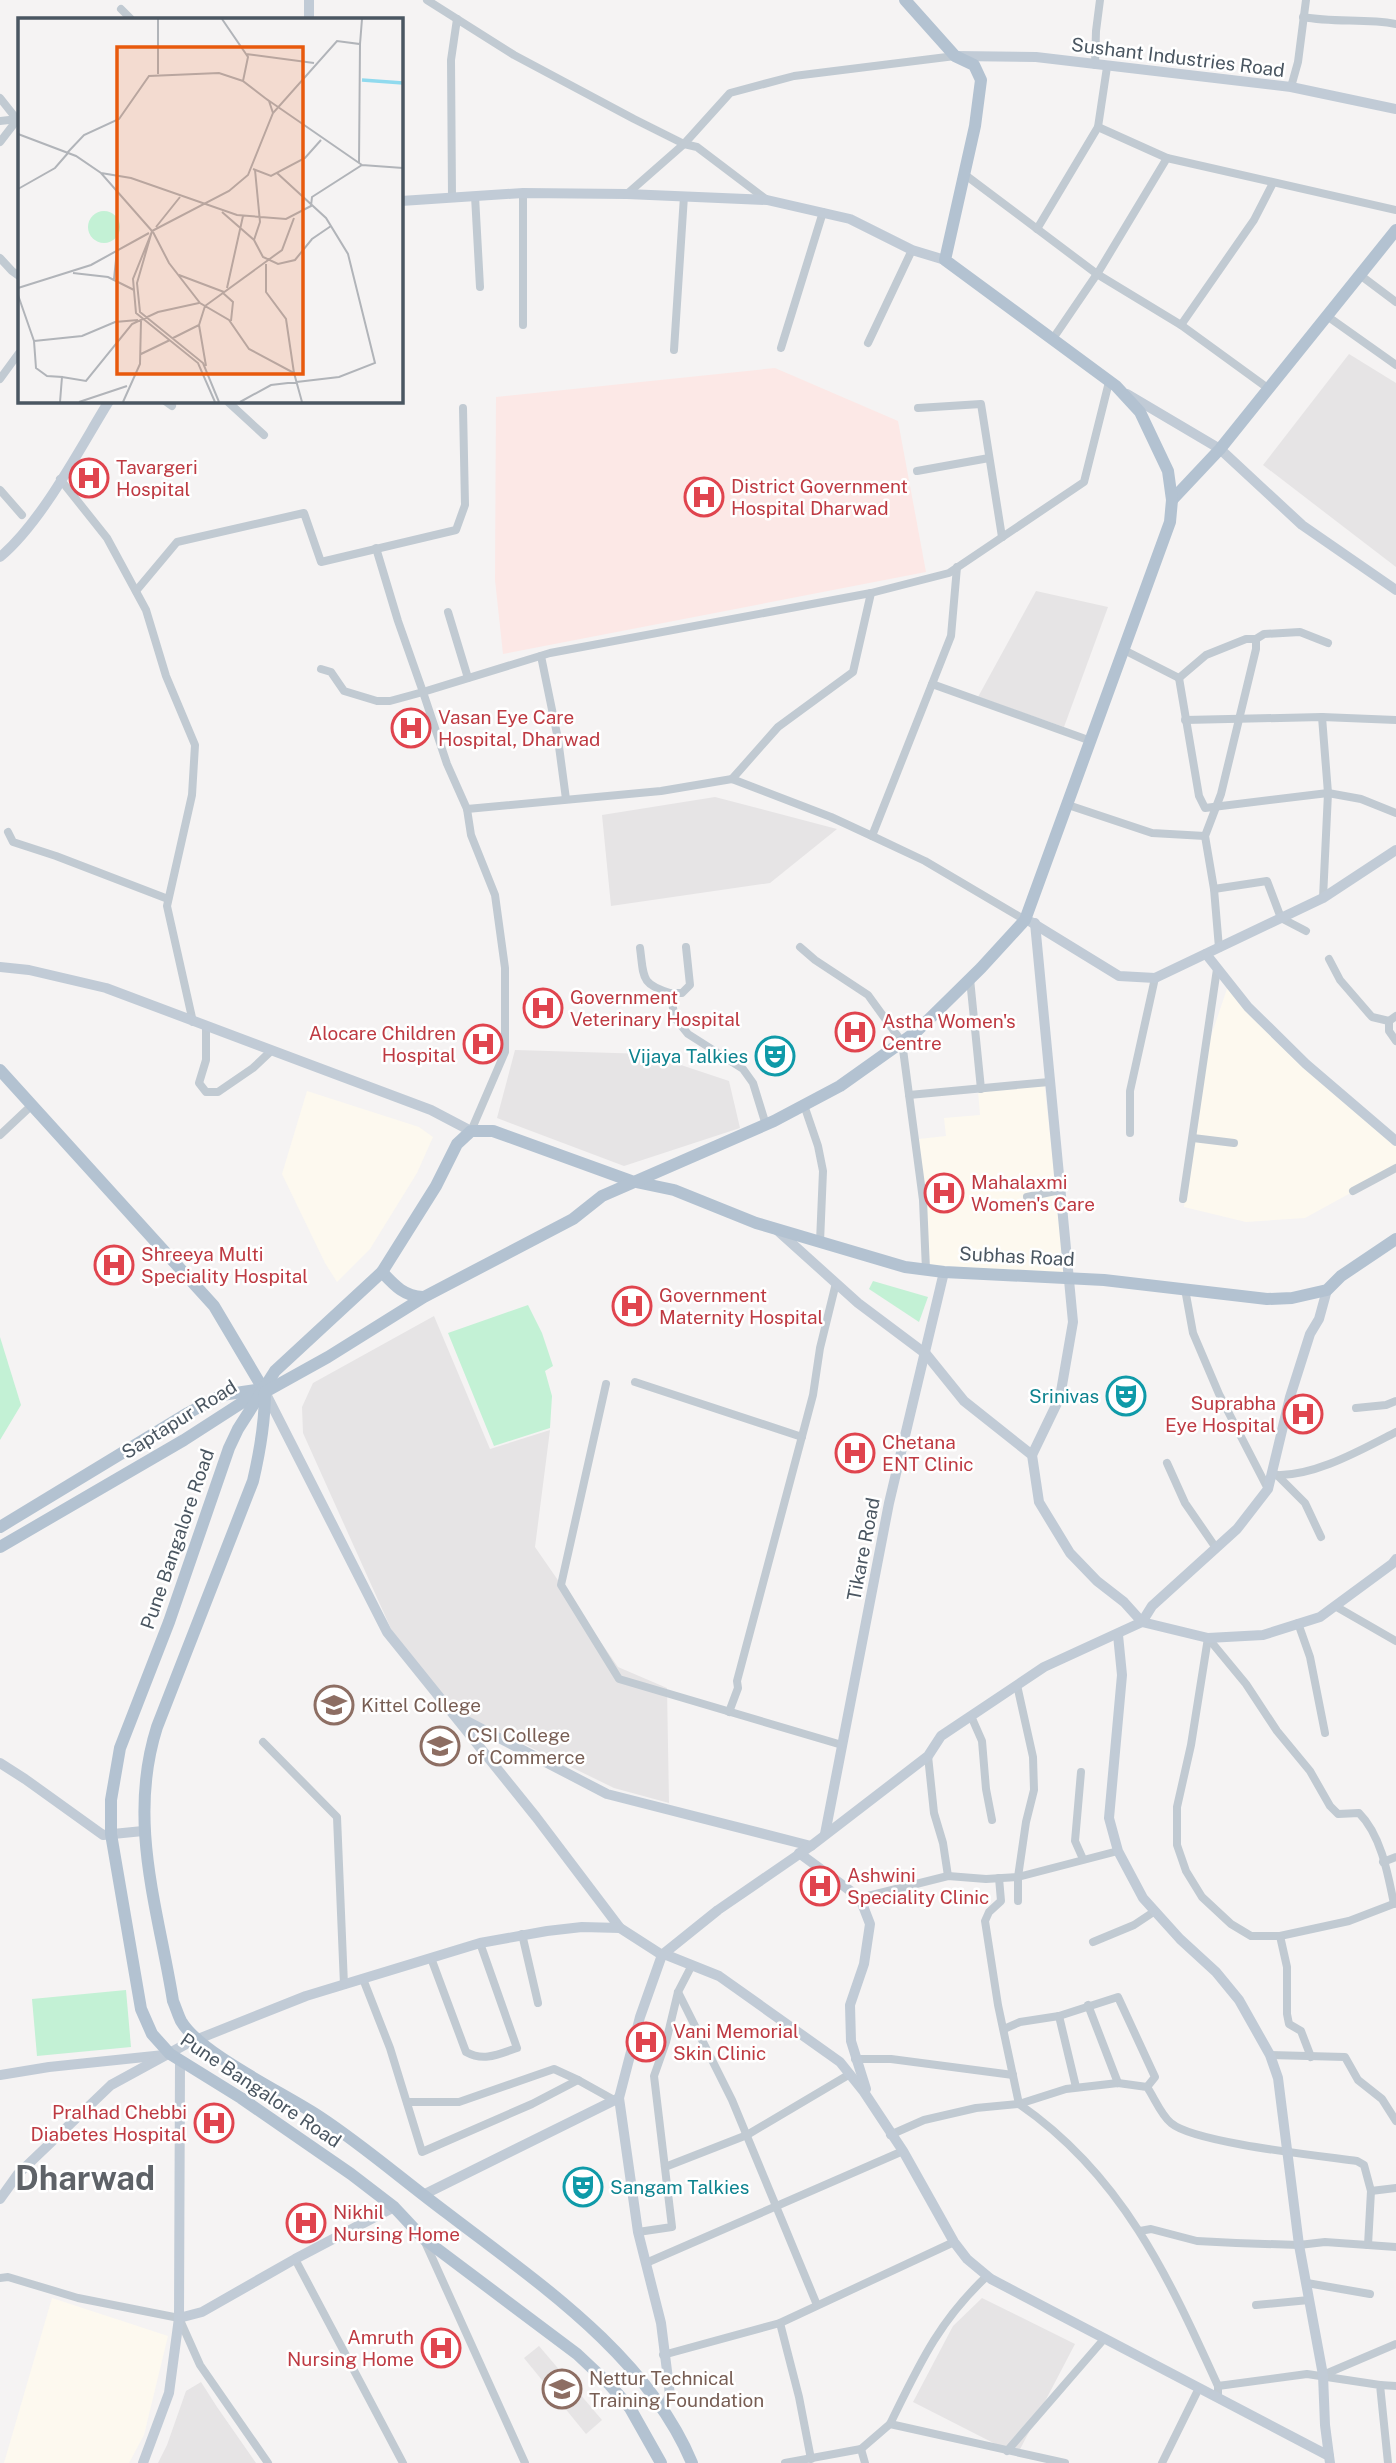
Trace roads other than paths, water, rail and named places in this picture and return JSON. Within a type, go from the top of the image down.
[{"type":"main road","points":[[264,1390],[328,1357],[424,1297],[573,1219],[602,1196],[631,1181],[766,1125],[840,1086],[916,1032],[1030,922],[1068,805],[1170,522],[1172,500],[1168,471],[1140,412],[1113,384],[945,260],[975,126],[981,80],[974,65],[955,56],[905,0]]},
{"type":"main road","points":[[1172,500],[1220,449],[1393,238]]},
{"type":"main road","points":[[0,1070],[214,1306],[264,1390]]},
{"type":"main road","points":[[264,1390],[275,1371],[382,1272],[436,1186],[457,1144],[471,1131]]},
{"type":"main road","name":"Subhas Road","points":[[471,1131],[493,1131],[631,1181],[674,1190],[776,1229],[905,1267],[926,1270],[1069,1278],[1267,1299],[1292,1298],[1327,1290],[1341,1276],[1396,1239]]},
{"type":"main road","points":[[382,1272],[398,1289],[411,1296],[424,1297]]},
{"type":"main road","name":"Pune Bangalore Road","points":[[264,1390],[265,1414],[253,1481],[150,1750],[145,1776],[143,1831],[173,2001],[182,2023],[212,2052],[320,2116],[377,2157],[579,2318],[612,2348],[664,2408],[692,2463]]},
{"type":"main road","name":"Pune Bangalore Road","points":[[264,1390],[229,1448],[169,1622],[120,1748],[111,1800],[111,1834],[141,2010],[152,2034],[175,2059],[241,2098],[310,2144],[394,2207],[424,2239],[568,2347],[610,2385],[630,2408],[661,2463]]},
{"type":"main road","name":"Saptapur Road","points":[[0,1527],[222,1395],[264,1390]]},
{"type":"main road","name":"Saptapur Road","points":[[0,1547],[264,1390]]},
{"type":"street","points":[[309,0],[309,18]]},
{"type":"street","points":[[427,0],[514,55],[684,144],[697,147],[767,200]]},
{"type":"street","points":[[1037,229],[1098,127],[1101,66],[1096,31],[1100,0]]},
{"type":"street","points":[[1291,87],[1306,0]]},
{"type":"street","points":[[121,9],[130,18]]},
{"type":"street","points":[[1303,17],[1396,24]]},
{"type":"street","points":[[452,197],[451,60],[457,19]]},
{"type":"street","points":[[627,194],[684,144],[730,93],[794,76],[955,56]]},
{"type":"street","name":"Sushant Industries Road","points":[[955,56],[1036,57],[1291,87],[1396,108]]},
{"type":"street","points":[[0,98],[18,119]]},
{"type":"street","points":[[0,121],[18,120]]},
{"type":"street","points":[[0,142],[18,121]]},
{"type":"street","points":[[1098,127],[1167,158],[1396,209]]},
{"type":"street","points":[[1052,340],[1097,274],[1167,158]]},
{"type":"street","points":[[964,174],[1097,274],[1181,325],[1269,389]]},
{"type":"street","points":[[1181,325],[1254,220],[1273,183]]},
{"type":"street","points":[[402,201],[523,193],[767,200],[850,219],[912,250],[945,260]]},
{"type":"street","points":[[523,193],[523,325]]},
{"type":"street","points":[[475,196],[480,287]]},
{"type":"street","points":[[674,350],[684,196]]},
{"type":"street","points":[[781,348],[823,212]]},
{"type":"street","points":[[868,343],[912,250]]},
{"type":"street","points":[[0,258],[18,275]]},
{"type":"street","points":[[1360,275],[1396,302]]},
{"type":"street","points":[[1327,316],[1396,365]]},
{"type":"street","points":[[0,379],[18,354]]},
{"type":"street","points":[[321,669],[331,672],[344,691],[377,701],[390,701],[541,656],[871,593],[949,573],[1084,482],[1113,384],[1220,449],[1303,525],[1396,590]]},
{"type":"street","points":[[0,557],[36,516],[108,402]]},
{"type":"street","points":[[228,402],[264,435]]},
{"type":"street","points":[[918,408],[981,404],[1002,537]]},
{"type":"street","points":[[136,592],[177,542],[304,513],[321,562],[456,530],[465,505],[463,408]]},
{"type":"street","points":[[917,471],[989,458]]},
{"type":"street","points":[[60,479],[107,538],[146,610],[166,676],[195,745],[192,795],[167,906],[193,1022]]},
{"type":"street","points":[[0,490],[22,515]]},
{"type":"street","points":[[0,967],[29,970],[106,988],[431,1110],[471,1131],[505,1052],[505,968],[495,895],[471,835],[467,808],[447,764],[376,548]]},
{"type":"street","points":[[872,836],[951,636],[957,567]]},
{"type":"street","points":[[732,779],[778,727],[853,672],[871,593]]},
{"type":"street","points":[[448,612],[468,678]]},
{"type":"street","points":[[1179,678],[1206,655],[1264,634],[1300,632],[1328,643]]},
{"type":"street","points":[[1219,948],[1214,889],[1205,836],[1220,794],[1256,649],[1255,639]]},
{"type":"street","points":[[1124,650],[1179,678]]},
{"type":"street","points":[[541,656],[558,739],[566,799]]},
{"type":"street","points":[[1179,678],[1199,796],[1205,808],[1328,793],[1361,799],[1396,813]]},
{"type":"street","points":[[932,684],[1091,741]]},
{"type":"street","points":[[1185,720],[1322,717],[1396,720]]},
{"type":"street","points":[[1322,717],[1328,793],[1323,898]]},
{"type":"street","points":[[467,808],[661,791],[732,779],[831,817],[925,861],[1119,976],[1155,978],[1323,898],[1396,850]]},
{"type":"street","points":[[1068,805],[1152,833],[1205,836]]},
{"type":"street","points":[[8,832],[13,842],[168,899]]},
{"type":"street","points":[[1214,889],[1267,881],[1281,918],[1306,931]]},
{"type":"street","points":[[1030,922],[1073,1322],[1060,1397],[1032,1455],[1040,1502],[1070,1553],[1142,1622],[1208,1637],[1263,1634],[1320,1617],[1396,1559]]},
{"type":"street","points":[[640,948],[644,977],[651,987],[670,993],[682,993],[690,985],[686,947]]},
{"type":"street","points":[[800,947],[868,995],[902,1042],[924,1212],[926,1270]]},
{"type":"street","points":[[1206,954],[1248,1007],[1306,1064],[1396,1141]]},
{"type":"street","points":[[1329,959],[1340,980],[1372,1017],[1393,1018],[1389,1031],[1396,1041]]},
{"type":"street","points":[[1183,1199],[1217,969]]},
{"type":"street","points":[[1129,1133],[1130,1091],[1155,978]]},
{"type":"street","points":[[970,979],[981,1089]]},
{"type":"street","points":[[670,993],[675,1018],[688,1034],[743,1069],[753,1083],[766,1125]]},
{"type":"street","points":[[206,1027],[206,1060],[199,1083],[206,1092],[218,1092],[253,1068],[271,1051]]},
{"type":"street","points":[[909,1096],[1049,1082]]},
{"type":"street","points":[[0,1135],[32,1105]]},
{"type":"street","points":[[804,1105],[818,1146],[823,1171],[820,1242]]},
{"type":"street","points":[[1193,1138],[1234,1143]]},
{"type":"street","points":[[1353,1191],[1396,1168]]},
{"type":"street","points":[[1027,1197],[1060,1190]]},
{"type":"street","points":[[776,1229],[858,1303],[926,1354],[964,1401],[1032,1455]]},
{"type":"street","name":"Tikare Road","points":[[825,1835],[889,1503],[944,1272]]},
{"type":"street","points":[[729,1712],[738,1688],[737,1681],[813,1395],[820,1348],[836,1283]]},
{"type":"street","points":[[1185,1289],[1192,1333],[1219,1394],[1268,1489]]},
{"type":"street","points":[[664,2408],[670,2395],[661,2323],[638,2232],[616,2099],[662,1955],[718,1910],[811,1846],[928,1756],[941,1737],[971,1716],[1044,1667],[1142,1622],[1152,1606],[1237,1529],[1268,1489],[1275,1475],[1290,1397],[1327,1290]]},
{"type":"street","points":[[635,1382],[802,1437]]},
{"type":"street","points":[[606,1384],[561,1585],[619,1679],[842,1745]]},
{"type":"street","points":[[264,1390],[387,1632],[536,1817],[620,1927],[662,1955],[719,1976],[840,2062],[903,2151],[954,2242],[967,2259],[987,2276],[1199,2388],[1218,2392],[1329,2459]]},
{"type":"street","points":[[1356,1408],[1386,1405],[1396,1401]]},
{"type":"street","points":[[1275,1475],[1296,1475],[1323,1466],[1396,1432]]},
{"type":"street","points":[[1167,1463],[1185,1503],[1216,1548]]},
{"type":"street","points":[[1275,1475],[1305,1503],[1321,1538]]},
{"type":"street","points":[[1335,1606],[1396,1641]]},
{"type":"street","points":[[1298,1623],[1310,1657],[1325,1733]]},
{"type":"street","points":[[1118,1635],[1122,1675],[1110,1818],[1118,1851],[1143,1898],[1180,1939],[1216,1972],[1239,2000],[1270,2054],[1278,2078],[1299,2245],[1323,2375],[1329,2459]]},
{"type":"street","points":[[1208,1637],[1219,1654],[1234,1668],[1276,1731],[1310,1772],[1330,1806],[1338,1814],[1359,1813],[1366,1821],[1383,1862],[1395,1904],[1349,1921],[1280,1936],[1251,1936],[1231,1924],[1202,1897],[1186,1871],[1177,1845],[1177,1807],[1191,1745],[1208,1637]]},
{"type":"street","points":[[1017,1685],[1033,1757],[1034,1790],[1018,1877],[1018,1901]]},
{"type":"street","points":[[453,1714],[607,1794],[811,1846]]},
{"type":"street","points":[[971,1716],[982,1741],[992,1820]]},
{"type":"street","points":[[263,1742],[337,1817],[344,1985]]},
{"type":"street","points":[[928,1756],[934,1813],[943,1843],[948,1876]]},
{"type":"street","points":[[0,1763],[103,1835],[143,1831]]},
{"type":"street","points":[[1080,1772],[1075,1841],[1083,1859]]},
{"type":"street","points":[[860,1898],[948,1876],[1018,1877],[1118,1851]]},
{"type":"street","points":[[799,1853],[860,1898],[870,1924],[864,1964],[850,2005],[851,2041],[855,2059],[873,2108]]},
{"type":"street","points":[[1383,1862],[1396,1857]]},
{"type":"street","points":[[999,1878],[1001,1901],[989,1912],[985,1921],[1019,2104],[1048,2124],[1084,2160],[1112,2191],[1140,2231],[1182,2309],[1218,2392]]},
{"type":"street","points":[[1093,1942],[1134,1925],[1155,1911]]},
{"type":"street","points":[[0,2199],[18,2174],[111,2085],[175,2059],[198,2039],[306,1996],[480,1943],[522,1934],[582,1927],[620,1927]]},
{"type":"street","points":[[522,1934],[538,2003]]},
{"type":"street","points":[[1280,1936],[1287,1967],[1289,2024],[1301,2031],[1311,2057]]},
{"type":"street","points":[[431,1958],[466,2052],[474,2056],[489,2057],[517,2048],[480,1943]]},
{"type":"street","points":[[638,2232],[672,2227],[654,2077],[678,1992],[692,1965]]},
{"type":"street","points":[[363,1979],[390,2048],[422,2152],[532,2104],[578,2080]]},
{"type":"street","points":[[678,1992],[747,2135],[817,2305]]},
{"type":"street","points":[[1004,2029],[1020,2022],[1059,2016],[1118,1997],[1155,2077],[1147,2087]]},
{"type":"street","points":[[1088,2005],[1118,2082]]},
{"type":"street","points":[[1059,2016],[1076,2087]]},
{"type":"street","points":[[1270,2054],[1345,2057],[1359,2080],[1382,2099],[1396,2121]]},
{"type":"street","points":[[0,2075],[50,2067],[175,2059]]},
{"type":"street","points":[[143,2463],[169,2393],[179,2318],[175,2059]]},
{"type":"street","points":[[855,2059],[891,2059],[1013,2075]]},
{"type":"street","points":[[407,2102],[459,2102],[554,2069],[616,2099]]},
{"type":"street","points":[[665,2167],[747,2135],[850,2074]]},
{"type":"street","points":[[890,2135],[924,2120],[976,2108],[1019,2104],[1076,2087],[1118,2082],[1147,2087],[1171,2123],[1196,2135],[1288,2152],[1357,2161],[1364,2165],[1371,2191],[1368,2245]]},
{"type":"street","points":[[423,2194],[616,2099]]},
{"type":"street","points":[[646,2263],[903,2151]]},
{"type":"street","points":[[1371,2191],[1396,2188]]},
{"type":"street","points":[[0,2271],[4,2277],[78,2298],[179,2318],[202,2312],[394,2207]]},
{"type":"street","points":[[1140,2231],[1151,2230],[1197,2241],[1299,2245],[1325,2242],[1396,2247]]},
{"type":"street","points":[[424,2239],[524,2463]]},
{"type":"street","points":[[663,2355],[780,2323],[954,2242]]},
{"type":"street","points":[[295,2259],[402,2463]]},
{"type":"street","points":[[785,2463],[861,2449],[890,2424],[931,2342],[961,2300],[987,2276]]},
{"type":"street","points":[[1307,2283],[1370,2294]]},
{"type":"street","points":[[1256,2305],[1310,2300]]},
{"type":"street","points":[[179,2318],[200,2365],[268,2463]]},
{"type":"street","points":[[780,2323],[811,2459]]},
{"type":"street","points":[[1007,2451],[1104,2339]]},
{"type":"street","points":[[1323,2375],[1396,2344]]},
{"type":"street","points":[[1218,2392],[1307,2374],[1396,2386]]},
{"type":"street","points":[[1380,2385],[1388,2463]]},
{"type":"street","points":[[1162,2463],[1199,2388]]},
{"type":"street","points":[[890,2424],[1065,2463]]},
{"type":"street","points":[[861,2449],[866,2463]]},
{"type":"place","name":"Tavargeri Hospital","points":[[89,478]]},
{"type":"place","name":"District Government Hospital Dharwad","points":[[704,497]]},
{"type":"place","name":"Vasan Eye Care Hospital, Dharwad","points":[[411,728]]},
{"type":"place","name":"Government Veterinary Hospital","points":[[543,1008]]},
{"type":"place","name":"Astha Women's Centre","points":[[855,1032]]},
{"type":"place","name":"Alocare Children Hospital","points":[[483,1044]]},
{"type":"place","name":"Vijaya Talkies","points":[[775,1056]]},
{"type":"place","name":"Mahalaxmi Women's Care","points":[[944,1193]]},
{"type":"place","name":"Shreeya Multi Speciality Hospital","points":[[114,1265]]},
{"type":"place","name":"Government Maternity Hospital","points":[[632,1306]]},
{"type":"place","name":"Srinivas","points":[[1126,1396]]},
{"type":"place","name":"Suprabha Eye Hospital","points":[[1303,1414]]},
{"type":"place","name":"Chetana ENT Clinic","points":[[855,1453]]},
{"type":"place","name":"Kittel College","points":[[334,1705]]},
{"type":"place","name":"CSI College of Commerce","points":[[440,1746]]},
{"type":"place","name":"Ashwini Speciality Clinic","points":[[820,1886]]},
{"type":"place","name":"Vani Memorial Skin Clinic","points":[[646,2042]]},
{"type":"place","name":"Pralhad Chebbi Diabetes Hospital","points":[[214,2123]]},
{"type":"place","name":"Sangam Talkies","points":[[583,2187]]},
{"type":"place","name":"Nikhil Nursing Home","points":[[306,2223]]},
{"type":"place","name":"Amruth Nursing Home","points":[[441,2348]]},
{"type":"place","name":"Nettur Technical Training Foundation","points":[[562,2389]]},
{"type":"district","name":"Dharwad","points":[[85,2178]]}]
